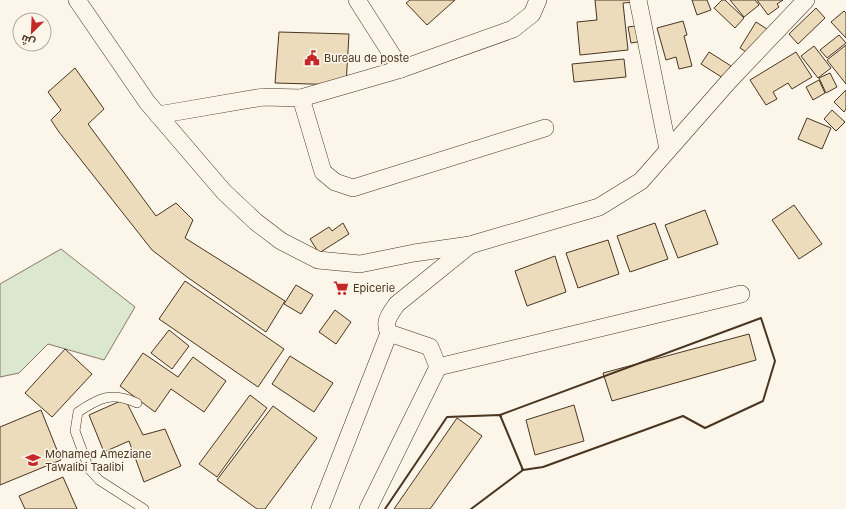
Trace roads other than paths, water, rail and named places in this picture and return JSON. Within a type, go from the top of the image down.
[{"type":"street","points":[[77,0],[147,102],[224,192],[256,222],[281,241],[318,260],[360,264],[414,253],[470,245],[599,208],[641,181],[770,36],[806,0]]},
{"type":"street","points":[[357,0],[401,69]]},
{"type":"street","points":[[158,115],[263,97],[301,98],[401,69],[513,29],[532,14],[538,0]]},
{"type":"street","points":[[638,0],[668,149]]},
{"type":"street","points":[[301,98],[322,172],[335,182],[352,188],[545,128]]},
{"type":"street","points":[[368,509],[438,367],[430,347],[389,333],[386,327],[388,316],[397,304],[470,245]]},
{"type":"street","points":[[438,367],[741,294]]},
{"type":"street","points":[[320,509],[389,333]]},
{"type":"lane","points":[[137,403],[125,397],[112,396],[96,400],[78,412],[75,431],[89,469],[99,480],[144,509]]},
{"type":"place","name":"Bureau de poste","points":[[312,58]]},
{"type":"place","name":"Epicerie","points":[[341,288]]},
{"type":"place","name":"Mohamed Ameziane Tawalibi Taalibi","points":[[33,460]]}]
